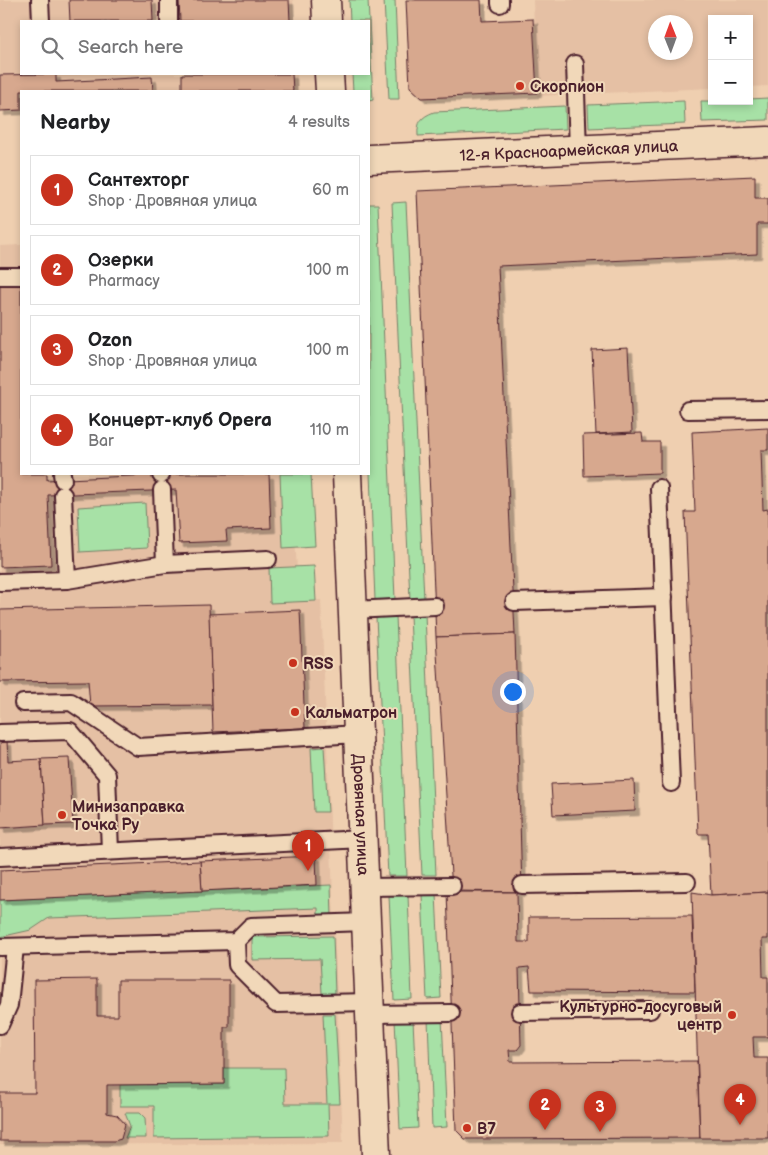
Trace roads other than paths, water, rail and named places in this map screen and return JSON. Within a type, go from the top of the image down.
[{"type":"street","points":[[326,0],[327,20]]},
{"type":"street","points":[[329,75],[330,90]]},
{"type":"street","name":"12-я Красноармейская улица","points":[[370,159],[768,141]]},
{"type":"street","name":"Дровяная улица","points":[[347,475],[376,1155]]},
{"type":"lane","points":[[40,0],[41,20]]},
{"type":"lane","points":[[168,0],[170,20]]},
{"type":"lane","points":[[575,64],[578,150]]},
{"type":"lane","points":[[0,276],[20,276]]},
{"type":"lane","points":[[688,410],[768,409]]},
{"type":"lane","points":[[162,480],[165,564]]},
{"type":"lane","points":[[63,483],[67,580]]},
{"type":"lane","points":[[659,488],[671,783]]},
{"type":"lane","points":[[0,582],[67,580],[165,564],[268,559]]},
{"type":"lane","points":[[514,602],[664,597]]},
{"type":"lane","points":[[353,610],[435,606]]},
{"type":"lane","points":[[23,703],[70,702],[138,747],[358,734]]},
{"type":"lane","points":[[0,732],[70,730],[107,775],[110,851]]},
{"type":"lane","points":[[0,857],[362,839]]},
{"type":"lane","points":[[522,884],[688,882]]},
{"type":"lane","points":[[365,887],[452,886]]},
{"type":"lane","points":[[0,1025],[9,1005],[7,947],[236,940],[251,926],[366,922]]},
{"type":"lane","points":[[236,940],[237,965],[276,1004],[451,1013]]},
{"type":"lane","points":[[520,1012],[650,1010]]},
{"type":"place","name":"Скорпион","points":[[520,86]]},
{"type":"place","name":"RSS","points":[[293,663]]},
{"type":"place","name":"Кальматрон","points":[[295,712]]},
{"type":"place","name":"Минизаправка Точка Ру","points":[[62,815]]},
{"type":"place","name":"Сантехторг","points":[[308,871]]},
{"type":"place","name":"Культурно-досуговый центр","points":[[732,1015]]},
{"type":"place","name":"Концерт-клуб Opera","points":[[740,1125]]},
{"type":"place","name":"В7","points":[[467,1128]]},
{"type":"place","name":"Озерки","points":[[545,1130]]},
{"type":"place","name":"Ozon","points":[[600,1132]]}]
